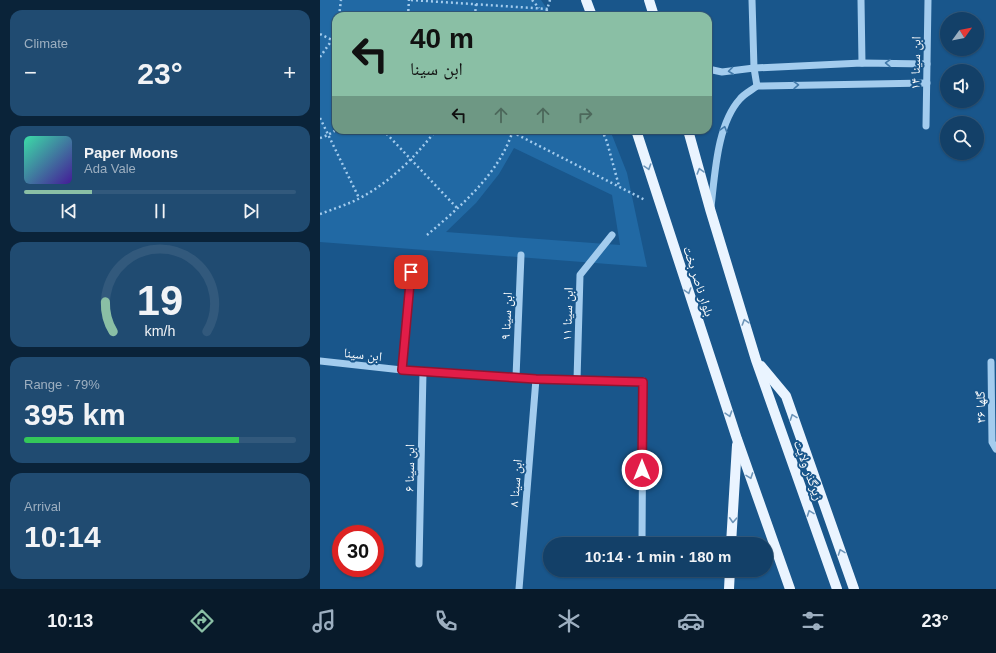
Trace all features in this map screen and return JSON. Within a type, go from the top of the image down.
[{"type":"main road","points":[[586,0],[590,12]]},
{"type":"main road","points":[[649,0],[653,12]]},
{"type":"main road","name":"بلوار ناصر بخت","points":[[637,134],[737,440]]},
{"type":"main road","points":[[689,134],[710,209],[756,360],[786,396],[854,589]]},
{"type":"main road","name":"زیرگذر ولایت","points":[[756,360],[837,589]]},
{"type":"main road","points":[[731,537],[737,440]]},
{"type":"main road","points":[[737,440],[790,589]]},
{"type":"main road","points":[[729,589],[730,577]]},
{"type":"street","points":[[752,0],[754,68],[757,86]]},
{"type":"street","points":[[861,0],[862,63]]},
{"type":"street","name":"ابن سینا ۱۴","points":[[926,126],[928,0]]},
{"type":"street","points":[[712,70],[722,72],[754,68],[862,63],[927,64]]},
{"type":"street","points":[[710,209],[719,144],[727,118],[740,98],[757,86],[927,83]]},
{"type":"street","name":"ابن سینا ۱۱","points":[[577,380],[580,275],[612,235]]},
{"type":"street","name":"ابن سینا ۹","points":[[516,377],[521,255]]},
{"type":"street","points":[[402,370],[411,272]]},
{"type":"street","name":"ابن سینا","points":[[320,361],[423,372],[536,379],[643,382],[642,537]]},
{"type":"street","name":"۳۶ گلها","points":[[991,362],[992,442],[996,449]]},
{"type":"street","name":"ابن سینا ۶","points":[[419,564],[423,372]]},
{"type":"street","name":"ابن سینا ۸","points":[[519,589],[536,379]]},
{"type":"path","points":[[340,12],[341,0]]},
{"type":"path","points":[[408,12],[410,0],[548,9]]},
{"type":"path","points":[[532,0],[539,8]]},
{"type":"path","points":[[546,12],[550,0]]},
{"type":"path","points":[[475,12],[476,4]]},
{"type":"path","points":[[320,34],[332,40],[320,57]]},
{"type":"path","points":[[320,118],[359,198]]},
{"type":"path","points":[[320,138],[332,132]]},
{"type":"path","points":[[387,134],[458,209]]},
{"type":"path","points":[[320,214],[352,202],[382,185],[411,159],[433,134]]},
{"type":"path","points":[[427,235],[458,209],[481,184],[499,162],[512,134]]},
{"type":"path","points":[[519,134],[661,208]]},
{"type":"path","points":[[604,134],[619,186]]},
{"type":"shaded area","points":[[320,0],[541,0],[549,12],[332,12],[332,134],[612,134],[627,173],[647,267],[320,242]],"holes":[[[514,148],[612,195],[620,245],[446,232],[476,203],[499,174]]]},
{"type":"route","points":[[411,272],[402,370],[536,379],[643,382],[642,470]]}]
